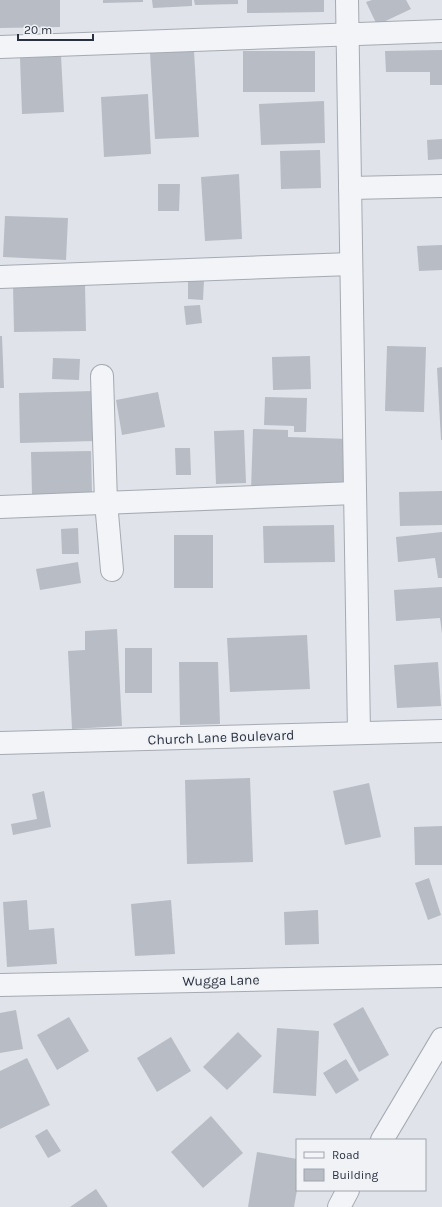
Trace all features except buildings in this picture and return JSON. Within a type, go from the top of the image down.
[{"type":"street","points":[[347,0],[359,733]]},
{"type":"street","points":[[0,47],[442,32]]},
{"type":"street","points":[[350,188],[442,186]]},
{"type":"street","points":[[0,277],[351,264]]},
{"type":"street","points":[[102,376],[106,502],[112,570]]},
{"type":"street","points":[[0,507],[355,493]]},
{"type":"street","name":"Church Lane Boulevard","points":[[0,743],[442,731]]},
{"type":"street","name":"Wugga Lane","points":[[0,985],[442,976]]},
{"type":"street","points":[[383,1139],[442,1039]]},
{"type":"street","points":[[339,1207],[347,1191]]}]
